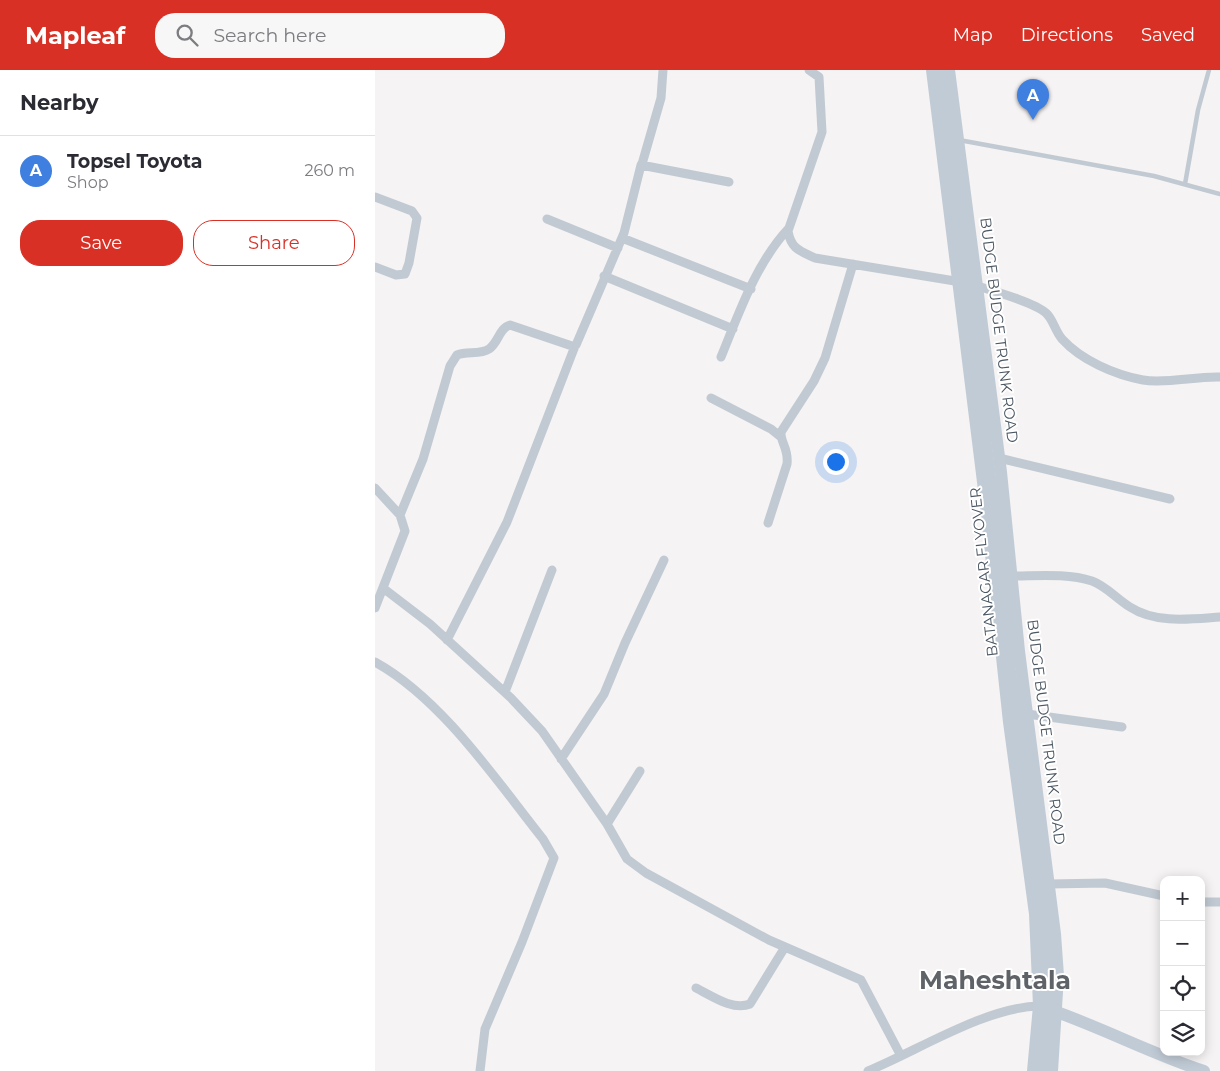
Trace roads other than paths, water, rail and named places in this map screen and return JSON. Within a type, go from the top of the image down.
[{"type":"street","points":[[447,640],[507,522],[575,346],[622,238],[661,98],[663,70]]},
{"type":"street","points":[[809,70],[819,78],[822,132],[789,228],[790,241],[795,249],[815,258],[958,281],[977,286],[1045,312],[1058,334],[1077,352],[1122,374],[1145,380],[1220,377]]},
{"type":"street","points":[[932,70],[984,488],[1009,722],[1035,914],[1039,1006],[1033,1071]]},
{"type":"street","name":"BATANAGAR FLYOVER","points":[[939,70],[993,500],[1010,671],[1044,920],[1047,1010],[1043,1071]]},
{"type":"street","name":"BUDGE BUDGE TRUNK ROAD","points":[[949,70],[999,458],[1027,714],[1049,884],[1057,968],[1057,1012],[1052,1071]]},
{"type":"street","points":[[642,164],[729,182]]},
{"type":"street","points":[[375,197],[412,211],[417,218],[409,263],[405,274],[397,275],[375,266]]},
{"type":"street","points":[[547,219],[618,248]]},
{"type":"street","points":[[721,357],[761,265],[777,240],[789,228]]},
{"type":"street","points":[[622,238],[751,289]]},
{"type":"street","points":[[781,437],[781,432],[814,381],[825,358],[853,264]]},
{"type":"street","points":[[604,276],[733,329]]},
{"type":"street","points":[[400,515],[423,459],[450,366],[457,355],[483,352],[490,349],[504,327],[510,325],[575,346]]},
{"type":"street","points":[[711,398],[771,428],[781,437],[789,454],[768,523]]},
{"type":"street","points":[[999,458],[1170,499]]},
{"type":"street","points":[[375,488],[400,515],[405,531],[375,608]]},
{"type":"street","points":[[561,759],[604,694],[665,560]]},
{"type":"street","points":[[505,692],[552,570]]},
{"type":"street","points":[[1011,576],[1069,577],[1091,581],[1130,607],[1154,616],[1172,619],[1220,617]]},
{"type":"street","points":[[383,588],[447,640],[505,692],[542,731],[607,824],[627,859],[635,866],[785,947],[861,980],[901,1056]]},
{"type":"street","points":[[375,662],[397,675],[437,711],[543,839],[554,858],[522,942],[485,1029],[480,1071]]},
{"type":"street","points":[[1027,714],[1121,727]]},
{"type":"street","points":[[607,824],[640,771]]},
{"type":"street","points":[[1049,884],[1105,883],[1160,895]]},
{"type":"street","points":[[1205,902],[1220,902]]},
{"type":"street","points":[[696,988],[731,1004],[742,1007],[750,1004],[785,947]]},
{"type":"street","points":[[868,1071],[989,1018],[1014,1009],[1039,1006],[1093,1025],[1164,1058],[1204,1071]]},
{"type":"lane","points":[[1185,184],[1198,110],[1209,70]]},
{"type":"lane","points":[[959,140],[1154,176],[1220,194]]},
{"type":"place","name":"Topsel Toyota","points":[[1033,120]]},
{"type":"district","name":"Maheshtala","points":[[995,980]]}]
